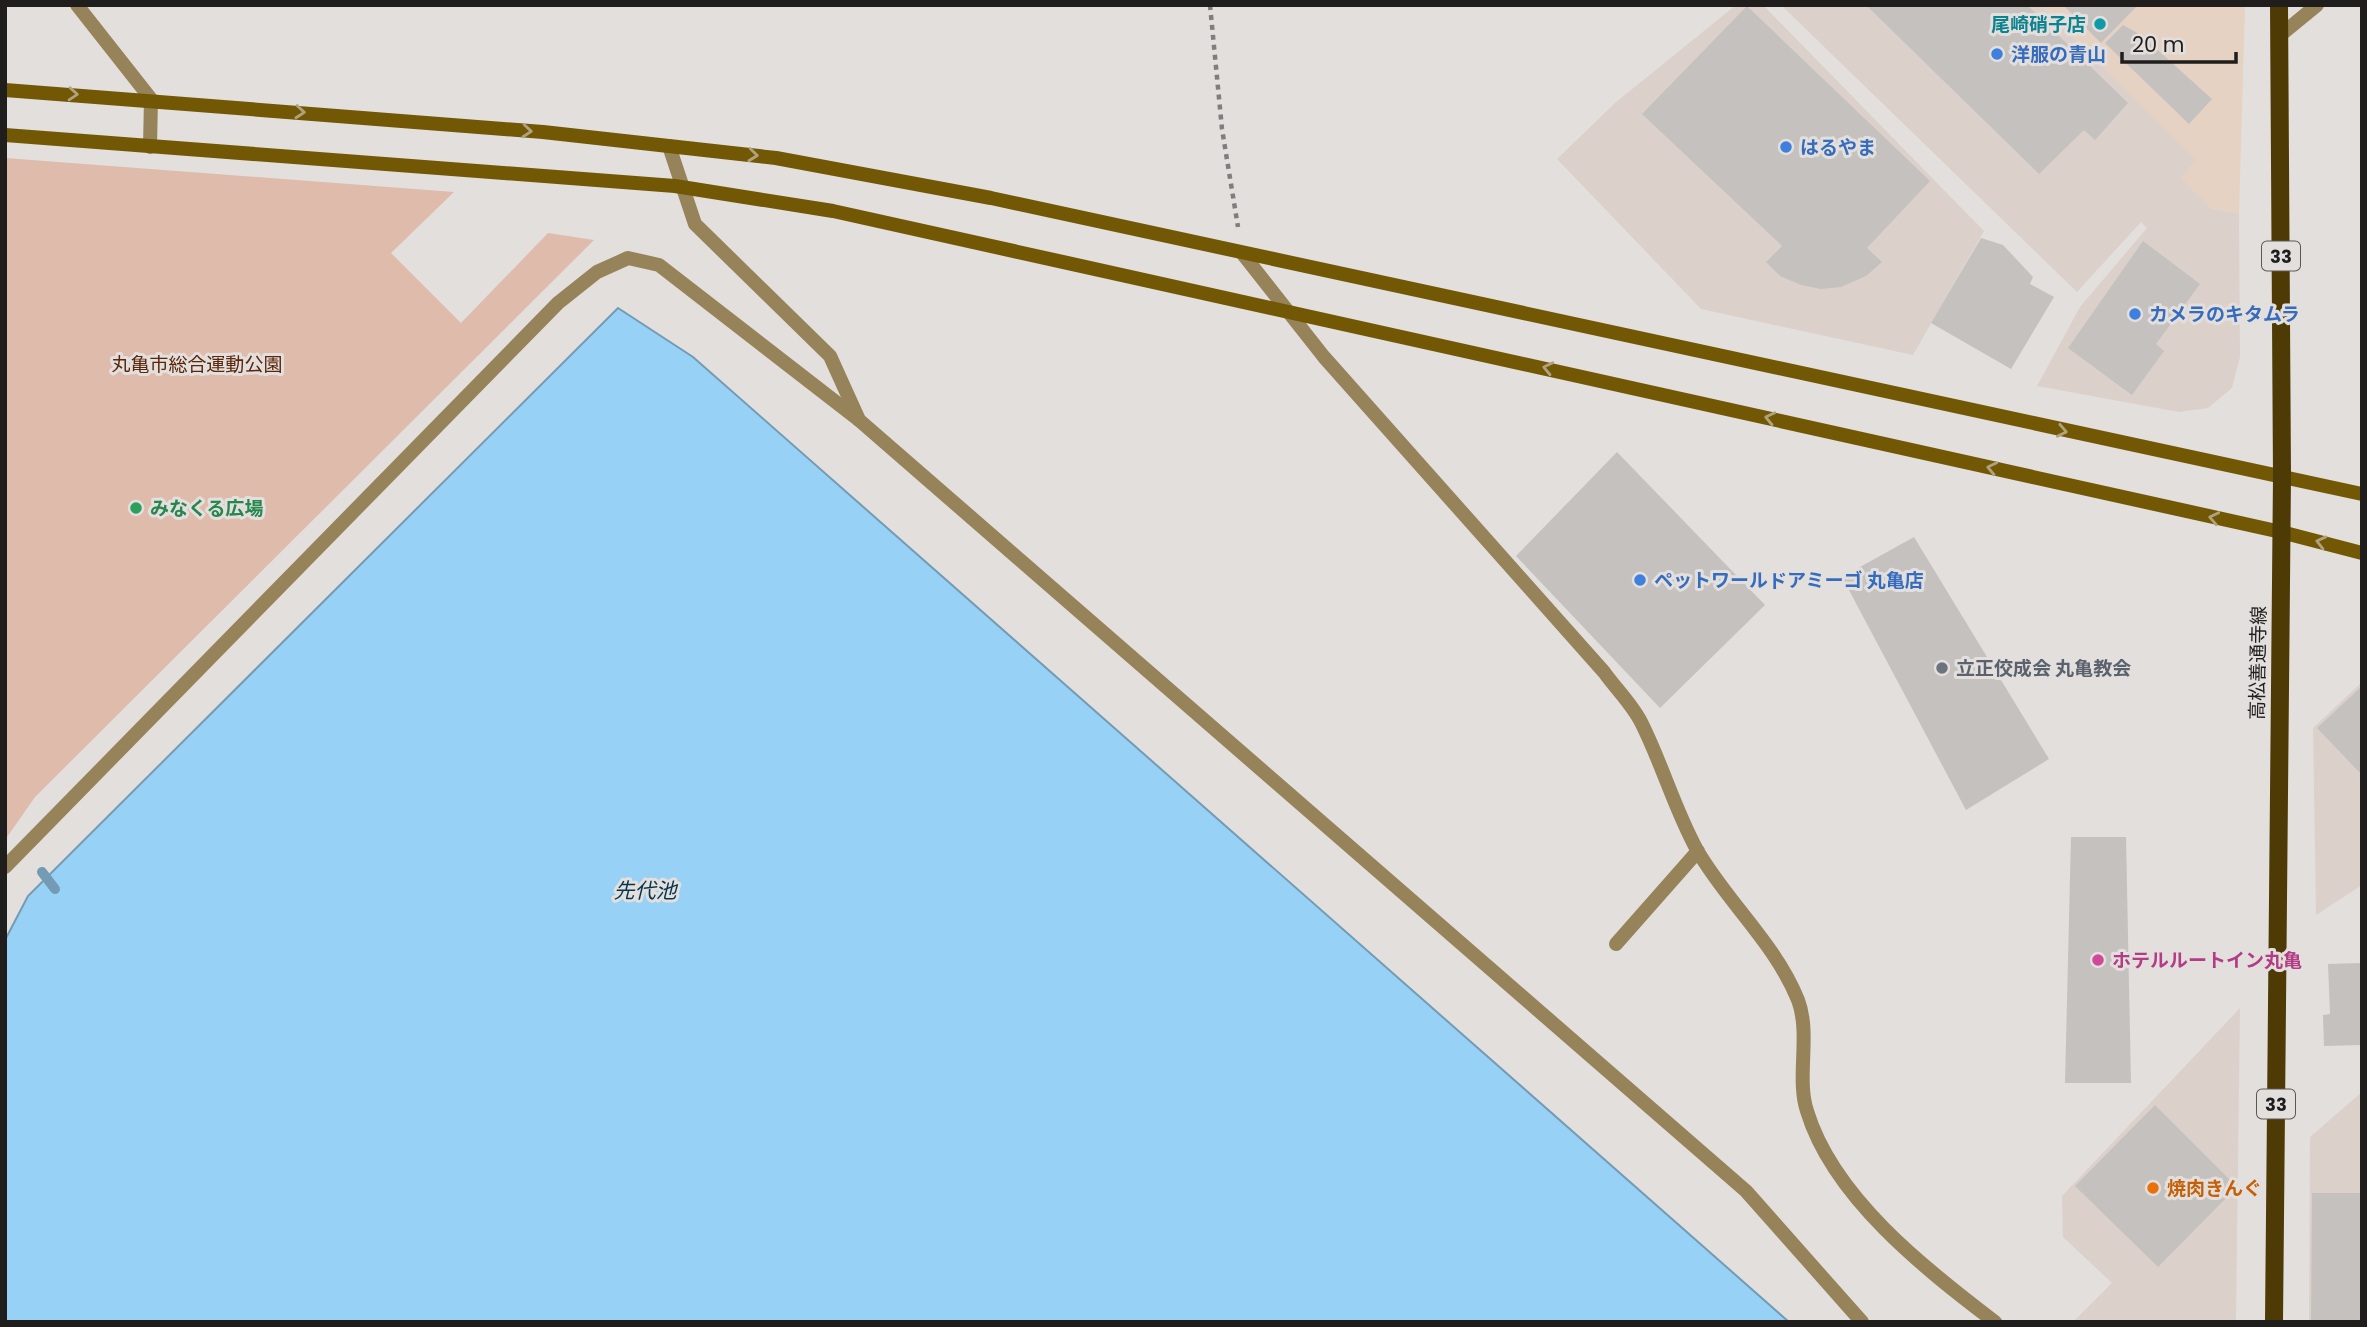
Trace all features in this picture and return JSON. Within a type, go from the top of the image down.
[{"type":"main road","name":"高松善通寺線","points":[[2274,1322],[2282,476],[2279,5]]},
{"type":"street","points":[[77,5],[151,99],[150,148]]},
{"type":"street","points":[[2278,37],[2317,5]]},
{"type":"street","points":[[5,90],[151,99],[776,158],[964,192],[2362,494]]},
{"type":"street","points":[[5,135],[683,187],[833,211],[2281,532],[2362,553]]},
{"type":"street","points":[[669,146],[695,225],[830,356],[859,420]]},
{"type":"street","points":[[1242,253],[1324,357],[1604,672],[1641,722],[1698,851],[1759,932],[1798,1001],[1804,1047],[1805,1109],[1822,1148],[1845,1187],[1906,1247],[1995,1322]]},
{"type":"street","points":[[5,867],[558,303],[597,272],[628,258],[659,265],[859,420],[1746,1191],[1862,1322]]},
{"type":"street","points":[[1616,944],[1698,851]]},
{"type":"path","points":[[1210,5],[1222,129],[1242,253]]},
{"type":"shaded area","points":[[1736,5],[1763,5],[1984,231],[1913,355],[1701,309],[1557,159],[1615,103]]},
{"type":"shaded area","points":[[1781,5],[2041,5],[2197,160],[2182,178],[2211,208],[2239,214],[2240,357],[2232,388],[2208,408],[2179,412],[2037,386],[2080,307],[2147,228],[2141,222],[2077,292]]},
{"type":"shaded area","points":[[2041,5],[2245,5],[2239,214],[2211,208],[2181,179],[2196,160]]},
{"type":"shaded area","points":[[2362,682],[2362,885],[2316,915],[2313,728]]},
{"type":"shaded area","points":[[2240,1008],[2236,1322],[2073,1322],[2112,1283],[2063,1237],[2062,1196]]},
{"type":"shaded area","points":[[2362,1092],[2362,1322],[2309,1322],[2310,1137]]},
{"type":"green space","name":"丸亀市総合運動公園","points":[[5,158],[454,192],[391,253],[461,323],[548,233],[594,240],[35,797],[5,840]]},
{"type":"water","name":"先代池","points":[[618,308],[693,357],[1789,1322],[5,1322],[5,940],[28,896]]},
{"type":"building","name":"洋服の青山","points":[[1866,5],[2027,5],[2128,103],[2095,140],[2084,130],[2039,174]]},
{"type":"building","name":"尾崎硝子店","points":[[2063,5],[2138,5],[2101,43]]},
{"type":"building","name":"はるやま","points":[[1747,6],[1930,181],[1867,248],[1882,262],[1866,276],[1841,287],[1821,289],[1801,285],[1780,276],[1766,262],[1782,246],[1642,114]]},
{"type":"building","points":[[2123,25],[2141,35],[2212,99],[2189,124],[2105,43]]},
{"type":"building","points":[[1981,238],[2003,245],[2033,277],[2030,284],[2054,297],[2011,369],[1931,323]]},
{"type":"building","name":"カメラのキタムラ","points":[[2143,241],[2200,284],[2156,344],[2164,351],[2132,395],[2068,348]]},
{"type":"building","name":"ペットワールドアミーゴ 丸亀店","points":[[1617,452],[1765,605],[1660,708],[1516,556]]},
{"type":"building","name":"立正佼成会 丸亀教会","points":[[1914,537],[2049,759],[1966,810],[1842,577]]},
{"type":"building","points":[[2362,686],[2362,775],[2317,728]]},
{"type":"building","name":"ホテルルートイン丸亀","points":[[2071,837],[2126,837],[2131,1083],[2065,1083]]},
{"type":"building","points":[[2362,963],[2362,1045],[2324,1046],[2323,1015],[2330,1014],[2328,964]]},
{"type":"building","points":[[2155,1105],[2237,1187],[2158,1267],[2075,1186]]},
{"type":"building","points":[[2312,1193],[2362,1193],[2362,1322],[2311,1322]]},
{"type":"waterway","points":[[42,872],[55,889]]},
{"type":"place","name":"尾崎硝子店","points":[[2100,24]]},
{"type":"place","name":"洋服の青山","points":[[1997,54]]},
{"type":"place","name":"はるやま","points":[[1786,147]]},
{"type":"place","name":"カメラのキタムラ","points":[[2135,314]]},
{"type":"place","name":"みなくる広場","points":[[136,508]]},
{"type":"place","name":"ペットワールドアミーゴ 丸亀店","points":[[1640,580]]},
{"type":"place","name":"立正佼成会 丸亀教会","points":[[1942,668]]},
{"type":"place","name":"ホテルルートイン丸亀","points":[[2098,960]]},
{"type":"place","name":"焼肉きんぐ","points":[[2153,1188]]}]
